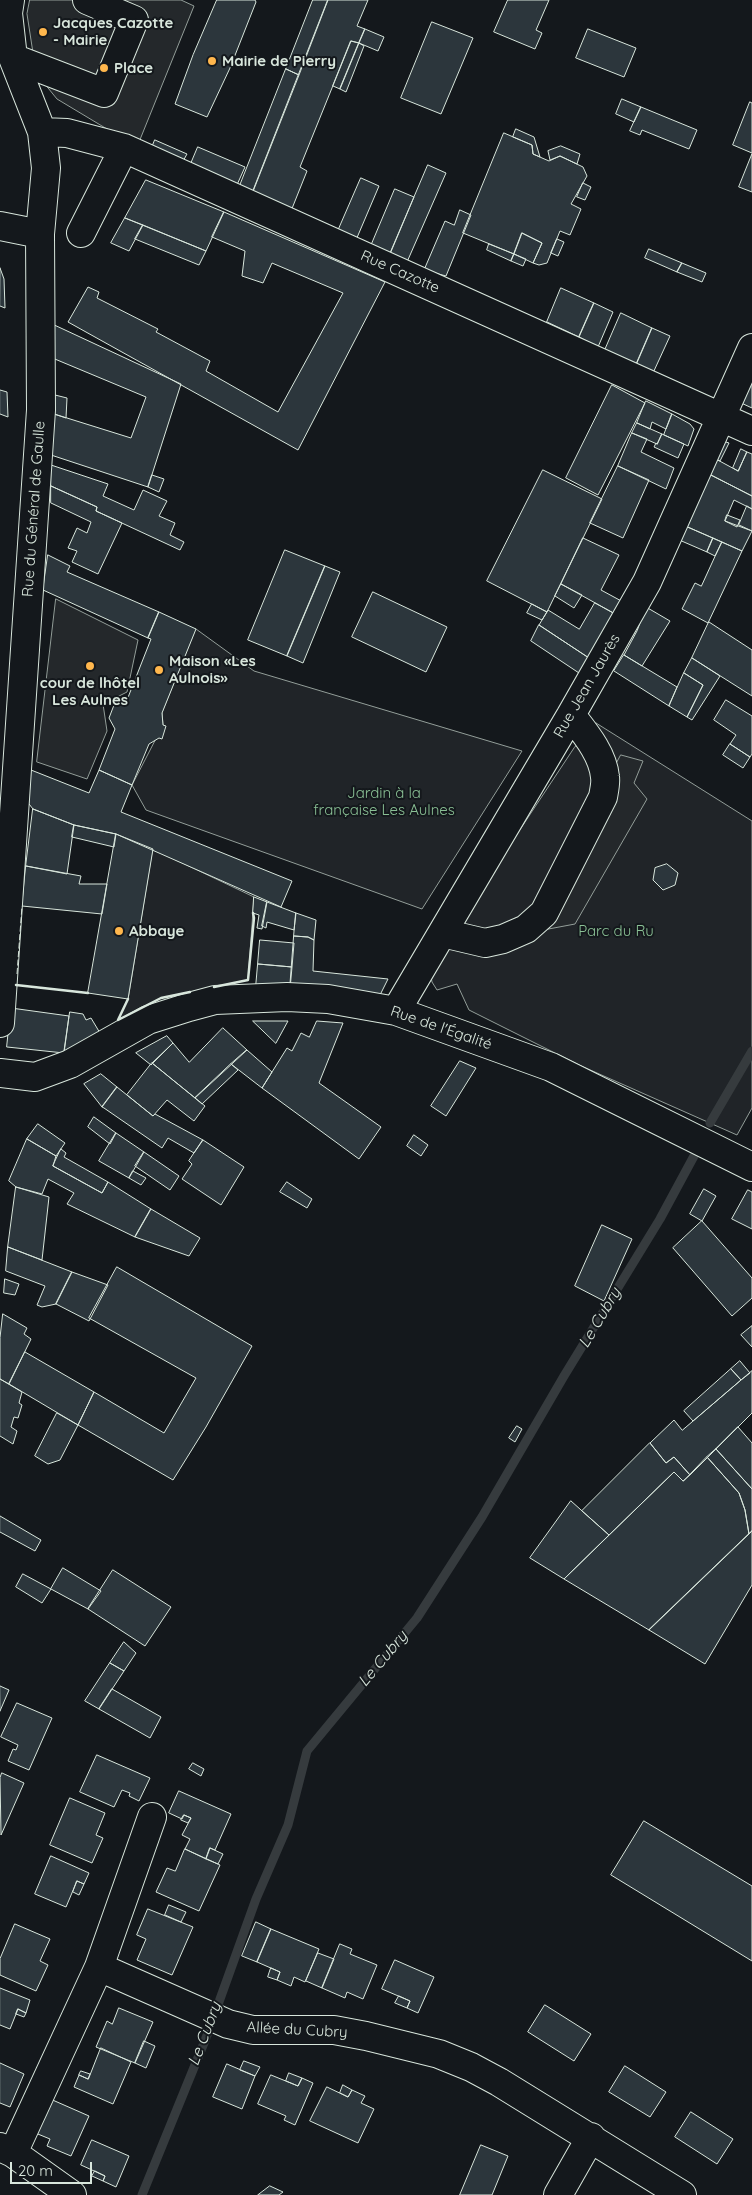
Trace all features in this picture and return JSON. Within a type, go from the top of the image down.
[{"type":"street","name":"Rue du Général de Gaulle","points":[[0,1023],[41,410],[40,234],[46,168],[42,132],[13,58],[8,13],[10,0]]},
{"type":"street","points":[[13,58],[104,93],[134,20],[87,0]]},
{"type":"street","name":"Rue Cazotte","points":[[42,132],[67,133],[124,148],[752,431]]},
{"type":"street","points":[[81,233],[124,148]]},
{"type":"street","points":[[0,226],[40,234]]},
{"type":"street","name":"Rue Jean Jaurès","points":[[396,1011],[571,715],[646,582],[752,348]]},
{"type":"street","points":[[444,931],[451,935],[485,943],[502,939],[526,929],[544,913],[603,797],[606,778],[600,758],[587,736],[571,715]]},
{"type":"street","name":"Rue de l'Égalité","points":[[0,1073],[35,1077],[70,1064],[148,1020],[189,1006],[215,1000],[287,997],[320,998],[396,1011],[551,1067],[752,1168]]},
{"type":"street","points":[[72,2195],[7,2150],[99,1967],[152,1817]]},
{"type":"street","name":"Allée du Cubry","points":[[99,1967],[228,2024],[253,2030],[334,2030],[439,2054],[471,2067],[499,2082],[591,2137],[682,2195]]},
{"type":"street","points":[[558,2195],[591,2137]]},
{"type":"green space","name":"Jardin à la française Les Aulnes","points":[[196,629],[254,671],[522,751],[422,909],[146,810],[132,785],[163,725],[162,713]]},
{"type":"green space","name":"Parc du Ru","points":[[596,723],[752,821],[752,1108],[737,1135],[579,1065],[469,1010],[457,984],[437,990],[432,982],[429,967],[574,748]]},
{"type":"green space","points":[[153,849],[254,897],[248,980],[161,998],[118,1020],[128,999]]},
{"type":"shaded area","name":"Place","points":[[30,0],[181,0],[194,6],[137,147],[57,99],[44,83],[33,53],[27,14]]},
{"type":"shaded area","name":"cour de lhôtel Les Aulnes","points":[[56,599],[138,640],[127,692],[103,704],[107,731],[87,779],[37,762]]},
{"type":"shaded area","points":[[621,755],[643,761],[634,783],[647,799],[575,924],[538,931],[610,775]]},
{"type":"building","name":"Mairie de Pierry","points":[[217,0],[255,0],[256,2],[230,68],[207,117],[175,104],[193,55]]},
{"type":"building","points":[[313,0],[328,0],[299,75],[286,69]]},
{"type":"building","points":[[328,0],[368,0],[357,26],[365,29],[359,43],[351,41],[300,167],[307,171],[291,211],[252,194]]},
{"type":"building","points":[[508,0],[549,0],[536,30],[542,33],[535,49],[494,32]]},
{"type":"building","points":[[432,22],[473,38],[441,114],[401,98]]},
{"type":"building","points":[[365,29],[384,37],[378,51],[359,43]]},
{"type":"building","points":[[588,29],[636,48],[624,77],[576,58]]},
{"type":"building","points":[[351,41],[359,43],[340,89],[333,86]]},
{"type":"building","points":[[359,43],[364,46],[346,92],[340,89]]},
{"type":"building","points":[[286,69],[299,75],[252,194],[239,188]]},
{"type":"building","points":[[622,99],[641,107],[634,122],[616,114]]},
{"type":"building","points":[[750,102],[752,103],[752,153],[733,145]]},
{"type":"building","points":[[641,107],[697,130],[689,149],[642,130],[640,135],[630,131]]},
{"type":"building","points":[[516,129],[534,137],[540,157],[533,154],[532,145],[513,137]]},
{"type":"building","points":[[504,133],[532,145],[533,154],[549,161],[560,156],[583,167],[587,176],[571,204],[581,209],[570,235],[560,231],[547,263],[539,265],[533,263],[542,243],[522,233],[514,254],[463,233]]},
{"type":"building","points":[[155,140],[187,154],[182,163],[151,150]]},
{"type":"building","points":[[561,146],[580,154],[577,164],[560,156],[550,160],[548,151]]},
{"type":"building","points":[[198,147],[245,167],[236,187],[190,166]]},
{"type":"building","points":[[752,154],[752,192],[739,187]]},
{"type":"building","points":[[428,165],[446,173],[407,262],[390,254]]},
{"type":"building","points":[[361,178],[379,186],[356,240],[338,231]]},
{"type":"building","points":[[146,180],[224,212],[206,251],[125,218]]},
{"type":"building","points":[[583,183],[591,187],[585,200],[577,197]]},
{"type":"building","points":[[395,189],[414,197],[390,254],[371,246]]},
{"type":"building","points":[[460,210],[471,215],[446,276],[424,270],[445,221],[454,225]]},
{"type":"building","points":[[224,212],[385,282],[298,450],[68,322],[88,287],[99,292],[97,298],[158,329],[156,332],[210,361],[206,371],[278,412],[343,293],[272,263],[263,283],[242,276],[245,251],[212,237]]},
{"type":"building","points":[[125,218],[143,225],[129,251],[111,243]]},
{"type":"building","points":[[143,225],[206,251],[199,265],[135,239]]},
{"type":"building","points":[[522,233],[542,243],[533,263],[514,254]]},
{"type":"building","points":[[557,239],[564,242],[558,256],[551,253]]},
{"type":"building","points":[[489,244],[514,254],[511,261],[487,250]]},
{"type":"building","points":[[649,249],[682,263],[677,272],[645,258]]},
{"type":"building","points":[[514,254],[526,259],[523,266],[511,261]]},
{"type":"building","points":[[682,263],[706,273],[702,282],[677,272]]},
{"type":"building","points":[[0,268],[4,279],[5,308],[0,306]]},
{"type":"building","points":[[561,288],[594,303],[579,337],[547,322]]},
{"type":"building","points":[[594,303],[613,312],[598,347],[579,337]]},
{"type":"building","points":[[621,313],[652,328],[636,365],[605,350]]},
{"type":"building","points":[[50,323],[181,384],[148,487],[51,455],[51,413],[131,438],[146,397],[50,357]]},
{"type":"building","points":[[652,328],[670,336],[653,373],[636,365]]},
{"type":"building","points":[[752,379],[752,408],[739,402]]},
{"type":"building","points":[[612,385],[645,403],[598,495],[566,478]]},
{"type":"building","points":[[0,390],[7,392],[8,417],[0,414]]},
{"type":"building","points":[[51,394],[67,398],[66,418],[51,413]]},
{"type":"building","points":[[646,401],[672,414],[666,429],[652,422],[650,429],[637,423]]},
{"type":"building","points":[[672,414],[690,424],[694,429],[688,446],[664,435]]},
{"type":"building","points":[[637,423],[662,434],[657,444],[632,433]]},
{"type":"building","points":[[632,433],[647,439],[641,452],[674,468],[666,489],[618,466]]},
{"type":"building","points":[[662,434],[684,444],[678,458],[654,447]]},
{"type":"building","points":[[726,442],[729,443],[720,461],[714,458],[719,447]]},
{"type":"building","points":[[741,449],[747,452],[738,471],[733,468]]},
{"type":"building","points":[[747,452],[752,454],[752,496],[707,473],[714,458],[738,471]]},
{"type":"building","points":[[51,465],[108,484],[103,496],[134,510],[143,490],[167,501],[159,516],[175,523],[170,535],[184,542],[180,550],[96,511],[97,507],[51,486]]},
{"type":"building","points":[[618,466],[649,480],[623,538],[590,523]]},
{"type":"building","points":[[543,470],[602,499],[547,612],[487,581]]},
{"type":"building","points":[[707,473],[752,496],[752,509],[734,500],[725,521],[752,531],[742,551],[683,525]]},
{"type":"building","points":[[152,475],[164,479],[159,492],[148,487]]},
{"type":"building","points":[[51,486],[97,507],[96,511],[122,523],[98,574],[72,562],[77,551],[68,548],[77,528],[87,533],[91,522],[51,503]]},
{"type":"building","points":[[747,506],[752,509],[752,531],[739,525]]},
{"type":"building","points":[[727,515],[740,520],[737,527],[725,521]]},
{"type":"building","points":[[683,525],[713,538],[707,552],[677,539]]},
{"type":"building","points":[[583,538],[619,555],[601,590],[625,603],[617,615],[561,584]]},
{"type":"building","points":[[713,538],[722,542],[715,556],[707,552]]},
{"type":"building","points":[[722,542],[742,551],[708,623],[682,609],[695,583],[701,586]]},
{"type":"building","points":[[285,550],[325,566],[287,656],[248,640]]},
{"type":"building","points":[[48,555],[70,566],[67,572],[159,612],[148,638],[43,590]]},
{"type":"building","points":[[325,566],[340,572],[303,663],[287,656]]},
{"type":"building","points":[[561,584],[582,595],[574,608],[555,596]]},
{"type":"building","points":[[373,592],[447,627],[426,672],[352,637]]},
{"type":"building","points":[[595,603],[617,615],[589,658],[539,625],[548,610],[579,629]]},
{"type":"building","points":[[532,604],[547,612],[542,620],[527,613]]},
{"type":"building","points":[[646,607],[670,621],[642,666],[624,655],[637,631]]},
{"type":"building","name":"Maison «Les Aulnois»","points":[[159,612],[196,629],[162,713],[163,725],[166,726],[162,739],[159,738],[149,744],[132,785],[99,770],[115,729],[109,718],[114,705],[127,700],[151,639],[148,638]]},
{"type":"building","points":[[709,622],[752,650],[752,696],[692,658]]},
{"type":"building","points":[[539,625],[589,658],[579,673],[531,641]]},
{"type":"building","points":[[624,655],[677,687],[669,706],[614,671]]},
{"type":"building","points":[[692,658],[720,676],[692,720],[687,717],[703,685],[684,673]]},
{"type":"building","points":[[684,673],[703,685],[687,717],[669,706]]},
{"type":"building","points":[[726,700],[752,716],[752,754],[750,757],[730,744],[736,735],[714,720]]},
{"type":"building","points":[[730,744],[750,757],[743,768],[723,755]]},
{"type":"building","points":[[31,770],[89,793],[99,770],[132,785],[121,812],[292,881],[281,907],[116,834],[74,825],[33,809],[29,804]]},
{"type":"building","points":[[33,809],[74,825],[67,874],[26,866]]},
{"type":"building","points":[[74,825],[116,834],[114,847],[72,837]]},
{"type":"building","name":"Abbaye","points":[[116,834],[153,849],[128,999],[88,993]]},
{"type":"building","points":[[667,864],[678,873],[675,885],[663,890],[653,880],[655,868]]},
{"type":"building","points":[[26,866],[81,876],[79,884],[107,884],[102,914],[22,906]]},
{"type":"building","points":[[254,897],[267,902],[262,929],[257,928],[259,915],[253,913]]},
{"type":"building","points":[[267,902],[296,913],[294,930],[267,922],[266,928],[262,926]]},
{"type":"building","points":[[296,913],[316,920],[314,940],[308,937],[294,936]]},
{"type":"building","points":[[294,936],[308,937],[314,940],[313,971],[388,979],[380,995],[290,989]]},
{"type":"building","points":[[260,940],[294,943],[292,967],[258,964]]},
{"type":"building","points":[[258,964],[292,967],[290,989],[256,987]]},
{"type":"building","points":[[11,1008],[69,1016],[64,1053],[7,1047]]},
{"type":"building","points":[[70,1012],[83,1014],[86,1020],[91,1018],[100,1033],[64,1053]]},
{"type":"building","points":[[253,1021],[288,1021],[276,1043]]},
{"type":"building","points":[[317,1021],[343,1023],[319,1083],[381,1127],[359,1159],[262,1088],[287,1048],[292,1051],[301,1033],[309,1037]]},
{"type":"building","points":[[223,1028],[247,1050],[195,1098],[152,1063],[173,1043],[189,1062]]},
{"type":"building","points":[[167,1036],[173,1043],[151,1065],[136,1053]]},
{"type":"building","points":[[247,1050],[272,1072],[262,1088],[231,1064]]},
{"type":"building","points":[[460,1061],[476,1068],[446,1116],[431,1106]]},
{"type":"building","points":[[152,1063],[205,1106],[194,1121],[167,1100],[153,1116],[127,1095]]},
{"type":"building","points":[[231,1064],[238,1070],[202,1104],[195,1098]]},
{"type":"building","points":[[101,1074],[117,1087],[102,1107],[84,1084]]},
{"type":"building","points":[[117,1087],[153,1116],[155,1114],[203,1140],[194,1153],[168,1138],[162,1148],[102,1107]]},
{"type":"building","points":[[94,1117],[116,1133],[110,1144],[88,1127]]},
{"type":"building","points":[[38,1124],[65,1143],[56,1156],[27,1139]]},
{"type":"building","points":[[116,1133],[144,1152],[129,1178],[99,1161]]},
{"type":"building","points":[[414,1135],[428,1145],[421,1156],[407,1146]]},
{"type":"building","points":[[27,1139],[56,1156],[53,1166],[102,1193],[108,1182],[151,1209],[135,1237],[67,1204],[74,1193],[48,1179],[42,1194],[16,1187],[9,1181]]},
{"type":"building","points":[[203,1140],[244,1167],[221,1205],[182,1179],[192,1164],[189,1161]]},
{"type":"building","points":[[61,1149],[66,1153],[64,1157],[108,1182],[102,1193],[53,1166]]},
{"type":"building","points":[[144,1152],[179,1176],[170,1190],[135,1166]]},
{"type":"building","points":[[133,1171],[146,1178],[141,1185],[129,1178]]},
{"type":"building","points":[[287,1182],[312,1199],[307,1208],[280,1192]]},
{"type":"building","points":[[16,1187],[49,1197],[42,1260],[8,1247]]},
{"type":"building","points":[[704,1189],[716,1196],[702,1221],[690,1214]]},
{"type":"building","points":[[748,1190],[752,1192],[752,1229],[732,1219]]},
{"type":"building","points":[[151,1209],[200,1238],[189,1256],[135,1237]]},
{"type":"building","points":[[702,1221],[752,1278],[752,1298],[732,1316],[673,1248]]},
{"type":"building","points":[[602,1225],[632,1239],[604,1301],[575,1286]]},
{"type":"building","points":[[8,1247],[72,1272],[56,1304],[42,1307],[37,1305],[45,1286],[6,1271]]},
{"type":"building","points":[[117,1267],[252,1346],[206,1427],[173,1480],[78,1425],[94,1392],[164,1433],[196,1378],[89,1318]]},
{"type":"building","points":[[72,1272],[108,1285],[89,1321],[56,1304]]},
{"type":"building","points":[[5,1279],[19,1284],[15,1295],[4,1293]]},
{"type":"building","points":[[3,1314],[27,1328],[24,1334],[31,1339],[9,1384],[0,1379],[0,1338]]},
{"type":"building","points":[[752,1326],[752,1347],[741,1335]]},
{"type":"building","points":[[25,1352],[94,1392],[78,1425],[9,1384]]},
{"type":"building","points":[[740,1361],[750,1373],[741,1380],[731,1369]]},
{"type":"building","points":[[731,1369],[741,1380],[693,1421],[684,1411]]},
{"type":"building","points":[[752,1371],[752,1413],[690,1475],[674,1457],[666,1463],[650,1443],[674,1420],[682,1430]]},
{"type":"building","points":[[0,1379],[22,1392],[19,1403],[22,1405],[18,1418],[14,1417],[11,1427],[17,1431],[13,1444],[0,1436]]},
{"type":"building","points":[[57,1413],[78,1425],[60,1460],[48,1464],[35,1456]]},
{"type":"building","points":[[517,1426],[522,1429],[515,1442],[509,1438]]},
{"type":"building","points":[[738,1427],[752,1443],[752,1489],[716,1449]]},
{"type":"building","points":[[650,1443],[666,1463],[674,1457],[690,1475],[683,1481],[674,1472],[609,1535],[582,1511]]},
{"type":"building","points":[[716,1449],[752,1489],[752,1531],[749,1534],[745,1510],[739,1493],[707,1457]]},
{"type":"building","points":[[707,1457],[739,1493],[745,1510],[749,1534],[649,1630],[564,1579],[674,1472],[683,1481]]},
{"type":"building","points":[[571,1501],[609,1535],[564,1579],[530,1558]]},
{"type":"building","points":[[0,1516],[41,1540],[35,1551],[0,1532]]},
{"type":"building","points":[[752,1531],[752,1585],[705,1664],[649,1630]]},
{"type":"building","points":[[63,1568],[101,1591],[88,1609],[51,1589]]},
{"type":"building","points":[[113,1570],[171,1607],[145,1646],[88,1609]]},
{"type":"building","points":[[23,1574],[51,1589],[42,1603],[16,1587]]},
{"type":"building","points":[[124,1642],[136,1653],[124,1671],[110,1663]]},
{"type":"building","points":[[110,1663],[124,1671],[99,1709],[85,1701]]},
{"type":"building","points":[[0,1686],[9,1690],[0,1711]]},
{"type":"building","points":[[112,1689],[161,1717],[150,1738],[99,1709]]},
{"type":"building","points":[[17,1703],[52,1718],[29,1770],[8,1761],[13,1749],[16,1750],[18,1745],[1,1737]]},
{"type":"building","points":[[97,1755],[150,1778],[139,1801],[129,1796],[130,1793],[122,1790],[114,1807],[80,1792]]},
{"type":"building","points":[[193,1763],[204,1769],[201,1776],[189,1769]]},
{"type":"building","points":[[2,1773],[24,1783],[1,1835],[0,1778]]},
{"type":"building","points":[[179,1791],[231,1814],[215,1850],[210,1848],[206,1859],[185,1849],[190,1839],[182,1835],[191,1818],[184,1815],[182,1819],[169,1813]]},
{"type":"building","points":[[70,1798],[105,1813],[96,1835],[103,1838],[92,1863],[50,1845]]},
{"type":"building","points":[[184,1815],[191,1818],[188,1823],[181,1820]]},
{"type":"building","points":[[644,1821],[752,1886],[752,1961],[611,1875]]},
{"type":"building","points":[[210,1848],[223,1854],[218,1864],[206,1859]]},
{"type":"building","points":[[185,1849],[220,1865],[199,1911],[156,1892],[167,1868],[175,1871]]},
{"type":"building","points":[[51,1856],[89,1873],[84,1884],[77,1881],[66,1907],[35,1894]]},
{"type":"building","points":[[77,1881],[84,1884],[79,1895],[73,1892]]},
{"type":"building","points":[[169,1905],[186,1912],[181,1922],[165,1915]]},
{"type":"building","points":[[148,1909],[193,1927],[172,1975],[137,1960],[146,1939],[137,1935]]},
{"type":"building","points":[[256,1922],[271,1929],[257,1962],[242,1956]]},
{"type":"building","points":[[15,1924],[50,1939],[40,1961],[48,1965],[36,1991],[0,1975],[0,1959]]},
{"type":"building","points":[[271,1929],[319,1949],[305,1982],[294,1977],[291,1986],[277,1980],[280,1972],[257,1962]]},
{"type":"building","points":[[340,1944],[352,1949],[350,1954],[377,1965],[363,1999],[347,1992],[345,1998],[322,1988]]},
{"type":"building","points":[[318,1953],[334,1959],[322,1988],[306,1981]]},
{"type":"building","points":[[395,1960],[434,1977],[418,2013],[407,2008],[410,2001],[382,1989]]},
{"type":"building","points":[[271,1968],[280,1972],[277,1980],[268,1977]]},
{"type":"building","points":[[0,1988],[30,2000],[26,2013],[18,2009],[10,2029],[0,2025]]},
{"type":"building","points":[[399,1996],[410,2001],[407,2008],[395,2003]]},
{"type":"building","points":[[545,2005],[591,2034],[574,2061],[528,2032]]},
{"type":"building","points":[[119,2008],[153,2022],[135,2063],[96,2047],[107,2021],[112,2024]]},
{"type":"building","points":[[18,2009],[26,2013],[24,2017],[16,2014]]},
{"type":"building","points":[[144,2041],[155,2046],[146,2068],[135,2063]]},
{"type":"building","points":[[101,2048],[131,2062],[113,2104],[74,2087],[79,2075],[88,2079]]},
{"type":"building","points":[[244,2061],[260,2067],[255,2076],[240,2070]]},
{"type":"building","points":[[0,2063],[24,2074],[10,2107],[0,2103]]},
{"type":"building","points":[[227,2064],[255,2076],[242,2109],[213,2097]]},
{"type":"building","points":[[625,2066],[666,2092],[650,2117],[609,2092]]},
{"type":"building","points":[[81,2071],[90,2074],[88,2079],[79,2075]]},
{"type":"building","points":[[289,2073],[302,2078],[298,2086],[286,2081]]},
{"type":"building","points":[[271,2075],[298,2086],[302,2078],[313,2083],[295,2125],[284,2120],[286,2116],[258,2104]]},
{"type":"building","points":[[343,2085],[352,2090],[348,2097],[340,2093]]},
{"type":"building","points":[[327,2087],[348,2097],[352,2090],[365,2096],[361,2103],[374,2109],[358,2143],[310,2121]]},
{"type":"building","points":[[48,2098],[89,2116],[71,2156],[47,2146],[50,2139],[33,2132]]},
{"type":"building","points":[[691,2112],[733,2139],[717,2164],[675,2137]]},
{"type":"building","points":[[92,2140],[129,2156],[116,2187],[103,2181],[105,2176],[81,2165]]},
{"type":"building","points":[[481,2145],[508,2156],[492,2195],[460,2195]]},
{"type":"building","points":[[95,2171],[105,2176],[103,2181],[92,2176]]},
{"type":"building","points":[[270,2186],[283,2192],[279,2195],[258,2195]]},
{"type":"waterway","name":"Le Cubry","points":[[710,1123],[752,1051]]},
{"type":"waterway","name":"Le Cubry","points":[[142,2195],[206,2038],[256,1899],[288,1825],[307,1751],[417,1618],[482,1517],[564,1376],[660,1219],[694,1156]]},
{"type":"fence","points":[[17,974],[22,906]]},
{"type":"wall","points":[[214,987],[248,980],[253,913]]},
{"type":"wall","points":[[16,985],[88,993]]},
{"type":"wall","points":[[128,999],[118,1020],[161,998],[190,992]]},
{"type":"place","name":"Jacques Cazotte - Mairie","points":[[43,32]]},
{"type":"place","name":"Mairie de Pierry","points":[[212,61]]},
{"type":"place","name":"Place","points":[[104,68]]},
{"type":"place","name":"cour de lhôtel Les Aulnes","points":[[90,666]]},
{"type":"place","name":"Maison «Les Aulnois»","points":[[159,670]]},
{"type":"place","name":"Abbaye","points":[[119,931]]}]
